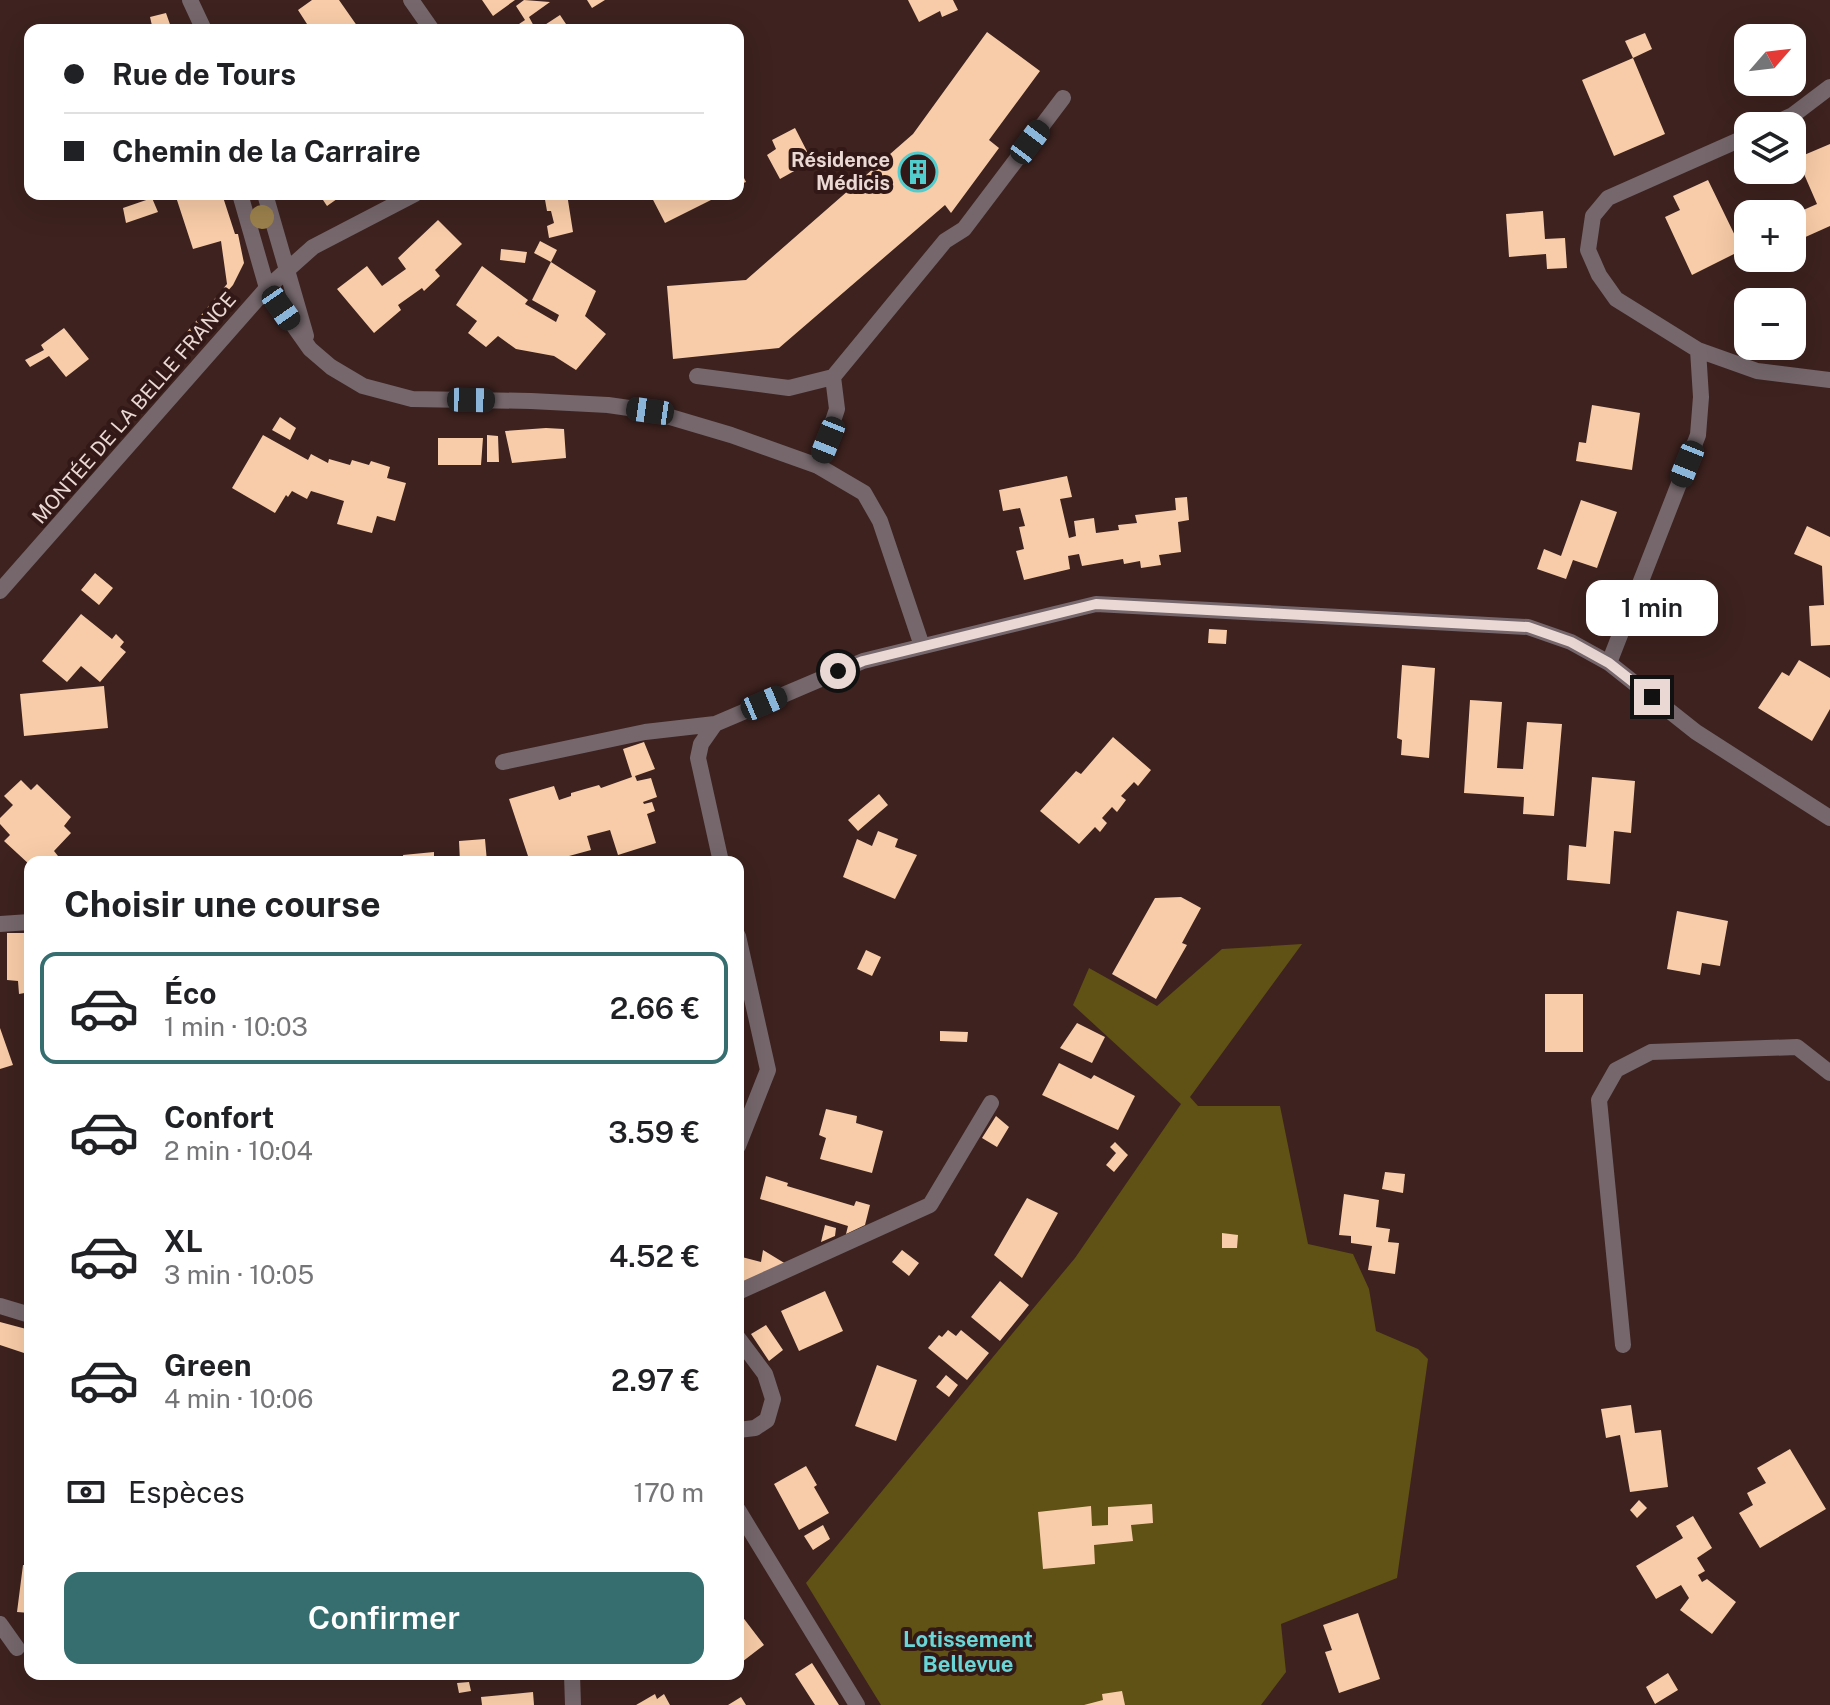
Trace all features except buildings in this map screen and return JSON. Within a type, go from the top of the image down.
[{"type":"street","points":[[189,0],[194,24]]},
{"type":"street","points":[[189,0],[201,24]]},
{"type":"street","points":[[411,0],[428,24]]},
{"type":"street","points":[[1797,112],[1830,87]]},
{"type":"street","points":[[697,376],[789,388],[833,377],[945,241],[964,229],[1063,98]]},
{"type":"street","points":[[1734,142],[1608,198],[1593,216],[1588,250],[1599,275],[1616,299],[1698,350],[1757,371],[1830,380]]},
{"type":"street","points":[[242,200],[267,288],[310,349],[331,367],[363,386],[412,399],[531,401],[608,405],[650,411],[818,466],[864,493],[880,521],[922,646]]},
{"type":"street","points":[[267,200],[310,349]]},
{"type":"street","name":"MONTÉE DE LA BELLE FRANCE","points":[[0,591],[267,288],[313,247],[403,200]]},
{"type":"street","points":[[1609,663],[1698,435],[1701,397],[1698,350]]},
{"type":"street","points":[[818,466],[837,409],[833,377]]},
{"type":"street","points":[[503,762],[645,732],[715,724],[863,661],[1096,604],[1528,627],[1571,642],[1609,663],[1696,732],[1827,812]]},
{"type":"street","points":[[715,724],[701,744],[698,758],[720,856]]},
{"type":"street","points":[[0,924],[24,922]]},
{"type":"street","points":[[744,963],[768,1070],[744,1131]]},
{"type":"street","points":[[1623,1345],[1599,1100],[1616,1070],[1651,1052],[1797,1047],[1830,1073]]},
{"type":"street","points":[[744,1289],[930,1205],[991,1103]]},
{"type":"street","points":[[0,1306],[24,1313]]},
{"type":"street","points":[[744,1346],[765,1374],[773,1399],[767,1420],[755,1428],[744,1429]]},
{"type":"street","points":[[744,1520],[857,1705]]},
{"type":"street","points":[[0,1624],[17,1648]]},
{"type":"street","points":[[572,1680],[573,1705]]},
{"type":"shaded area","points":[[1302,944],[1190,1097],[1198,1106],[1280,1106],[1308,1244],[1353,1254],[1369,1289],[1376,1331],[1418,1349],[1428,1359],[1397,1578],[1281,1624],[1286,1672],[1261,1705],[881,1705],[806,1583],[1075,1258],[1181,1104],[1073,1005],[1089,968],[1157,1006],[1222,949]]},
{"type":"place","name":"Résidence Médicis","points":[[918,172]]},
{"type":"district","name":"Lotissement Bellevue","points":[[968,1652]]},
{"type":"route","points":[[838,671],[863,661],[978,631],[1096,604],[1528,627],[1571,642],[1609,663],[1652,697]]}]
